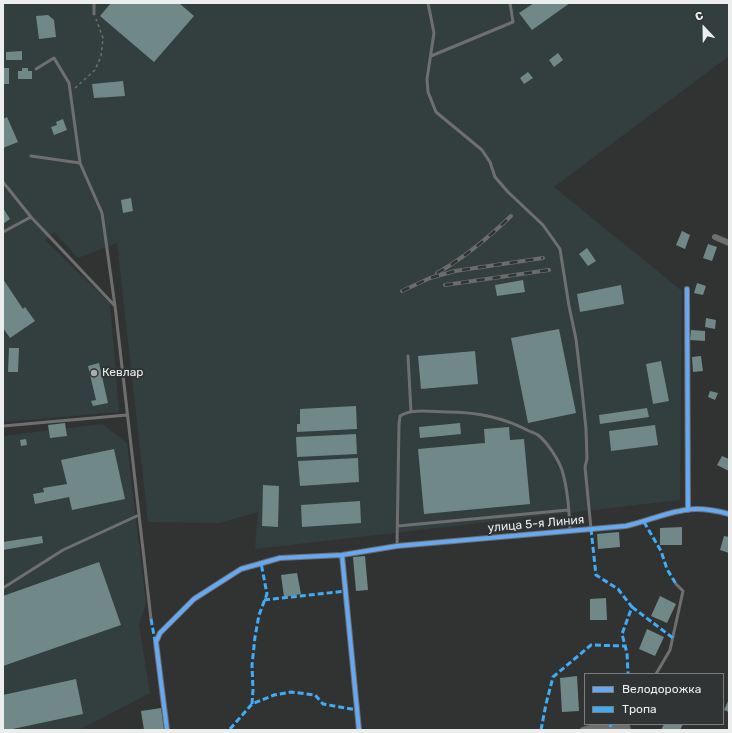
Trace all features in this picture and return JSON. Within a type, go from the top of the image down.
[{"type":"street","points":[[715,237],[729,243]]},
{"type":"street","points":[[687,290],[688,510]]},
{"type":"street","name":"улица 5-я Линия","points":[[167,730],[156,642],[160,633],[194,599],[240,569],[280,558],[342,555],[397,546],[626,526],[680,510],[709,510],[728,512]]},
{"type":"street","points":[[342,555],[359,730]]},
{"type":"street","points":[[583,730],[594,727],[628,727]]},
{"type":"lane","points":[[94,3],[94,14]]},
{"type":"lane","points":[[428,3],[434,33],[427,79],[428,92],[436,112],[482,150],[490,162],[495,177],[508,192],[543,224],[560,250],[576,339],[583,398],[587,459],[584,467],[591,529]]},
{"type":"lane","points":[[431,56],[514,22],[510,3]]},
{"type":"lane","points":[[36,69],[54,58],[69,82],[80,163],[102,213],[115,306],[151,619]]},
{"type":"lane","points":[[31,156],[80,163]]},
{"type":"lane","points":[[3,182],[31,218],[115,306]]},
{"type":"lane","points":[[3,232],[31,218]]},
{"type":"lane","points":[[408,356],[411,412]]},
{"type":"lane","points":[[397,546],[399,419],[404,413],[411,412],[459,412],[479,414],[500,419],[538,435],[550,448],[562,470],[570,531]]},
{"type":"lane","points":[[3,426],[127,415]]},
{"type":"lane","points":[[398,526],[568,510]]},
{"type":"lane","points":[[3,588],[63,550],[139,515]]},
{"type":"lane","points":[[657,673],[670,650],[683,591],[676,584]]},
{"type":"path","points":[[70,91],[95,70],[101,56],[103,38],[94,14]]},
{"type":"shaded area","points":[[3,3],[729,3],[729,56],[554,187],[682,291],[680,500],[255,549],[258,512],[219,523],[148,522],[117,243],[78,258],[54,232],[45,240],[110,303],[119,412],[3,422]]},
{"type":"shaded area","points":[[102,424],[127,443],[146,603],[139,625],[150,693],[79,730],[3,730],[3,436]]},
{"type":"building","points":[[111,3],[179,3],[194,16],[154,62],[100,16]]},
{"type":"building","points":[[534,3],[570,3],[532,30],[519,13]]},
{"type":"building","points":[[48,15],[54,20],[56,37],[39,39],[36,16]]},
{"type":"building","points":[[22,51],[22,60],[6,60],[6,52]]},
{"type":"building","points":[[558,53],[563,60],[554,67],[549,60]]},
{"type":"building","points":[[3,68],[9,68],[9,84],[3,84]]},
{"type":"building","points":[[22,68],[28,68],[28,71],[32,71],[32,79],[18,79],[18,71],[22,71]]},
{"type":"building","points":[[528,72],[533,78],[524,84],[520,78]]},
{"type":"building","points":[[123,81],[125,96],[94,98],[92,84]]},
{"type":"building","points":[[7,117],[18,142],[3,148],[3,119]]},
{"type":"building","points":[[63,119],[67,130],[54,135],[51,127],[57,125],[56,122]]},
{"type":"building","points":[[131,198],[133,211],[123,213],[121,200]]},
{"type":"building","points":[[3,208],[10,219],[3,224]]},
{"type":"building","points":[[682,231],[690,235],[685,249],[676,245]]},
{"type":"building","points":[[708,244],[717,247],[712,261],[703,258]]},
{"type":"building","points":[[587,248],[596,261],[588,266],[579,254]]},
{"type":"building","points":[[3,279],[23,309],[25,307],[35,321],[10,338],[3,328]]},
{"type":"building","points":[[523,280],[525,292],[497,296],[495,285]]},
{"type":"building","points":[[697,283],[706,286],[703,295],[694,293]]},
{"type":"building","points":[[621,285],[624,304],[580,312],[577,294]]},
{"type":"building","points":[[706,318],[716,320],[715,329],[705,327]]},
{"type":"building","points":[[559,329],[576,413],[528,423],[511,338]]},
{"type":"building","points":[[691,330],[705,331],[705,341],[690,340]]},
{"type":"building","points":[[9,348],[19,348],[18,372],[8,372]]},
{"type":"building","points":[[475,351],[478,384],[421,389],[418,356]]},
{"type":"building","points":[[701,356],[703,371],[693,372],[692,357]]},
{"type":"building","points":[[661,361],[669,401],[653,404],[646,364]]},
{"type":"building","points":[[99,363],[108,403],[93,406],[91,401],[96,400],[88,366]]},
{"type":"building","points":[[710,391],[718,393],[715,400],[708,397]]},
{"type":"building","points":[[356,406],[357,429],[297,432],[297,424],[300,424],[300,409]]},
{"type":"building","points":[[647,408],[649,417],[600,424],[599,415]]},
{"type":"building","points":[[65,423],[67,436],[50,438],[48,425]]},
{"type":"building","points":[[460,423],[461,434],[420,438],[419,427]]},
{"type":"building","points":[[655,425],[658,445],[611,451],[609,431]]},
{"type":"building","points":[[509,427],[510,440],[524,439],[530,504],[424,514],[418,449],[485,443],[484,429]]},
{"type":"building","points":[[356,434],[357,454],[297,457],[296,437]]},
{"type":"building","points":[[26,439],[27,445],[21,446],[20,440]]},
{"type":"building","points":[[114,449],[125,499],[72,510],[69,497],[35,504],[33,494],[44,492],[43,488],[67,484],[61,460]]},
{"type":"building","points":[[722,456],[729,459],[729,471],[717,465]]},
{"type":"building","points":[[358,458],[359,482],[300,486],[298,461]]},
{"type":"building","points":[[263,485],[279,486],[278,527],[262,526]]},
{"type":"building","points":[[360,501],[361,523],[302,527],[301,505]]},
{"type":"building","points":[[682,527],[682,545],[660,545],[660,528]]},
{"type":"building","points":[[619,532],[620,547],[598,549],[597,534]]},
{"type":"building","points":[[42,536],[43,543],[3,550],[3,542]]},
{"type":"building","points":[[724,536],[729,537],[729,553],[720,550]]},
{"type":"building","points":[[365,556],[368,590],[356,591],[353,557]]},
{"type":"building","points":[[99,562],[121,625],[3,666],[3,596]]},
{"type":"building","points":[[297,573],[301,594],[284,597],[281,575]]},
{"type":"building","points":[[660,596],[676,604],[667,623],[651,616]]},
{"type":"building","points":[[606,598],[607,620],[590,620],[590,599]]},
{"type":"building","points":[[647,629],[664,637],[655,656],[639,649]]},
{"type":"building","points":[[577,676],[579,711],[562,712],[560,678]]},
{"type":"building","points":[[76,679],[83,714],[3,730],[3,695]]},
{"type":"building","points":[[729,699],[729,712],[724,710]]},
{"type":"building","points":[[161,708],[164,730],[144,730],[141,711]]},
{"type":"building","points":[[664,725],[682,725],[680,730],[661,730]]},
{"type":"railway","points":[[437,273],[476,247],[511,216]]},
{"type":"railway","points":[[402,291],[430,278],[455,271],[543,258]]},
{"type":"railway","points":[[445,285],[549,270]]},
{"type":"marked path","points":[[644,522],[661,551],[667,569],[676,584]]},
{"type":"marked path","points":[[591,529],[596,575],[618,589],[632,607],[622,634],[627,653],[628,673]]},
{"type":"marked path","points":[[252,704],[252,665],[255,637],[259,615],[267,594],[261,563]]},
{"type":"marked path","points":[[264,600],[346,591]]},
{"type":"marked path","points":[[632,607],[673,638]]},
{"type":"marked path","points":[[151,619],[155,641]]},
{"type":"marked path","points":[[541,730],[553,677],[591,645],[625,646]]},
{"type":"marked path","points":[[230,729],[252,704],[274,695],[291,692],[315,695],[323,704],[357,710]]},
{"type":"cycle path","points":[[687,289],[688,510]]},
{"type":"cycle path","points":[[167,730],[156,642],[160,633],[194,599],[241,569],[280,558],[342,555],[397,546],[626,526],[667,514],[692,509],[717,511],[729,514]]},
{"type":"cycle path","points":[[342,555],[359,730]]},
{"type":"place","name":"Кевлар","points":[[94,373]]}]
